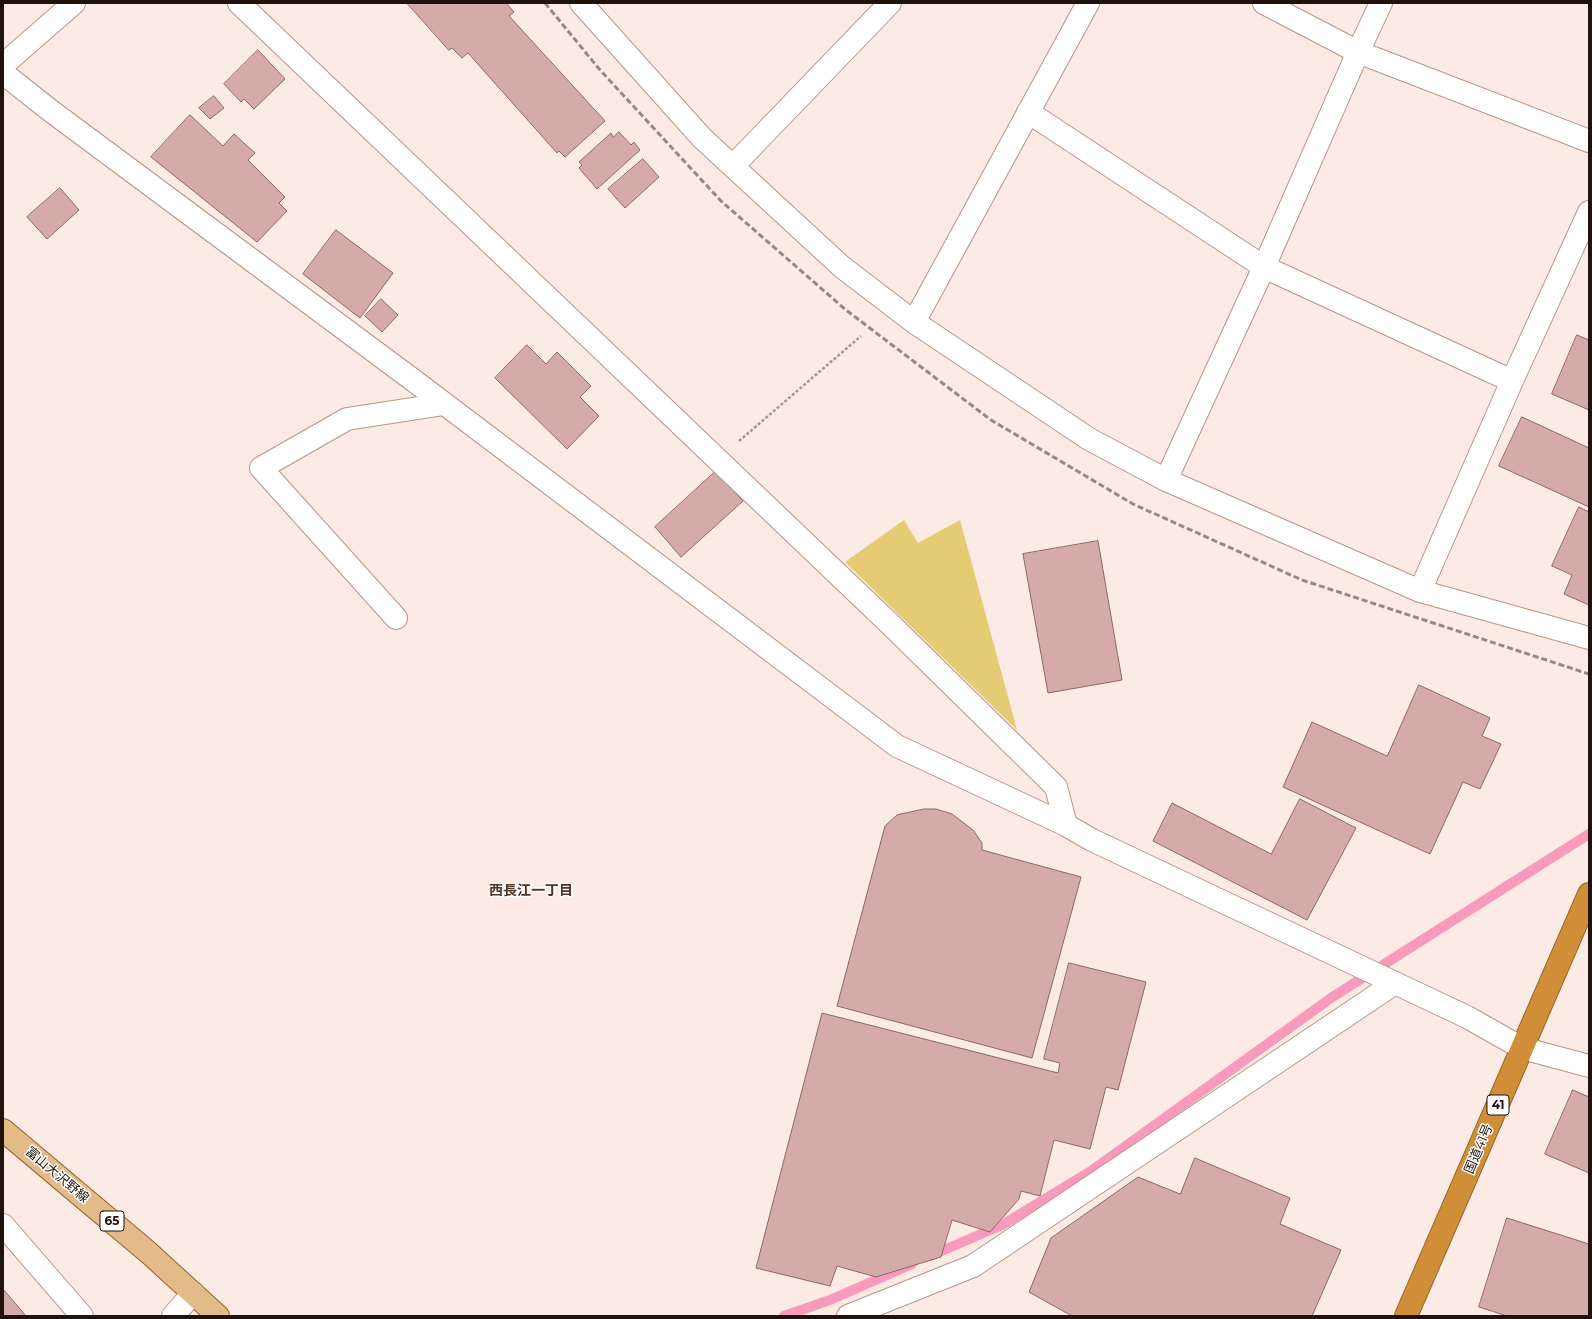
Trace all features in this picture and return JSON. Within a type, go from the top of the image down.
[{"type":"highway","name":"国道41号","points":[[1406,1316],[1589,894]]},
{"type":"main road","name":"富山大沢野線","points":[[3,1130],[149,1253],[218,1316]]},
{"type":"street","points":[[3,65],[74,3]]},
{"type":"street","points":[[239,3],[884,619],[1056,787],[1066,825]]},
{"type":"street","points":[[582,3],[702,138],[842,267],[914,322],[1089,439],[1166,480],[1420,591],[1589,638]]},
{"type":"street","points":[[733,166],[890,3]]},
{"type":"street","points":[[914,322],[1088,3]]},
{"type":"street","points":[[1264,3],[1358,52],[1589,141]]},
{"type":"street","points":[[1166,480],[1264,268],[1358,52],[1381,3]]},
{"type":"street","points":[[3,73],[51,111],[444,404],[897,746],[1066,825],[1092,840],[1467,1017],[1522,1048],[1589,1066]]},
{"type":"street","points":[[1028,112],[1264,268],[1512,381]]},
{"type":"street","points":[[1420,591],[1512,381],[1589,212]]},
{"type":"street","points":[[396,618],[261,468],[347,419],[444,404]]},
{"type":"street","points":[[848,1316],[973,1266],[1396,983]]},
{"type":"street","points":[[3,1225],[82,1316]]},
{"type":"street","points":[[173,1316],[193,1293]]},
{"type":"path","points":[[717,460],[861,336]]},
{"type":"shaded area","points":[[904,520],[918,543],[960,520],[1017,730],[845,562]]},
{"type":"building","points":[[407,3],[506,3],[514,12],[509,16],[605,121],[565,157],[559,151],[557,153],[468,53],[462,58],[452,48],[449,50]]},
{"type":"building","points":[[258,50],[285,79],[254,109],[244,99],[241,102],[224,84]]},
{"type":"building","points":[[214,96],[224,108],[210,119],[199,108]]},
{"type":"building","points":[[190,115],[223,146],[234,134],[255,153],[248,160],[285,197],[279,203],[287,211],[257,242],[151,157]]},
{"type":"building","points":[[619,132],[631,145],[634,142],[640,150],[597,189],[579,168],[582,165],[579,162],[611,133],[613,137]]},
{"type":"building","points":[[643,159],[659,177],[625,208],[608,189]]},
{"type":"building","points":[[60,188],[79,210],[47,239],[27,217]]},
{"type":"building","points":[[336,230],[393,273],[360,318],[303,274]]},
{"type":"building","points":[[381,299],[398,315],[382,332],[365,316]]},
{"type":"building","points":[[1577,335],[1589,340],[1589,410],[1552,394]]},
{"type":"building","points":[[527,345],[546,364],[557,352],[591,386],[580,397],[599,416],[567,449],[495,378]]},
{"type":"building","points":[[1522,417],[1589,448],[1589,507],[1499,466]]},
{"type":"building","points":[[716,471],[743,501],[681,557],[655,527]]},
{"type":"building","points":[[1579,507],[1589,512],[1589,605],[1564,594],[1572,575],[1552,566]]},
{"type":"building","points":[[1098,541],[1122,680],[1048,693],[1023,554]]},
{"type":"building","points":[[1419,685],[1490,718],[1482,736],[1501,744],[1480,789],[1463,782],[1430,854],[1283,787],[1312,722],[1387,756]]},
{"type":"building","points":[[1300,799],[1356,828],[1307,920],[1153,841],[1172,803],[1271,854]]},
{"type":"building","points":[[924,809],[936,809],[952,814],[973,830],[982,843],[982,850],[1081,877],[1032,1058],[837,1006],[885,826],[897,815]]},
{"type":"building","points":[[1069,963],[1146,982],[1118,1090],[1106,1087],[1090,1149],[1054,1140],[1040,1196],[1021,1191],[1019,1199],[990,1232],[952,1220],[941,1257],[876,1277],[837,1266],[830,1286],[756,1268],[822,1013],[1058,1073],[1060,1063],[1044,1059]]},
{"type":"building","points":[[1573,1090],[1589,1097],[1589,1173],[1545,1154]]},
{"type":"building","points":[[1195,1158],[1290,1198],[1280,1224],[1341,1250],[1312,1316],[1072,1316],[1029,1292],[1051,1238],[1138,1177],[1180,1194]]},
{"type":"building","points":[[1507,1218],[1589,1244],[1589,1316],[1507,1316],[1479,1307]]},
{"type":"building","points":[[3,1289],[26,1316],[3,1316]]},
{"type":"waterway","points":[[930,1256],[1002,1225],[1091,1171],[1331,998],[1589,834]]},
{"type":"waterway","points":[[784,1316],[830,1300],[912,1264]]},
{"type":"railway","points":[[545,3],[600,70],[721,201],[846,310],[991,420],[1133,504],[1302,580],[1589,674]]},
{"type":"district","name":"西長江一丁目","points":[[531,891]]}]
